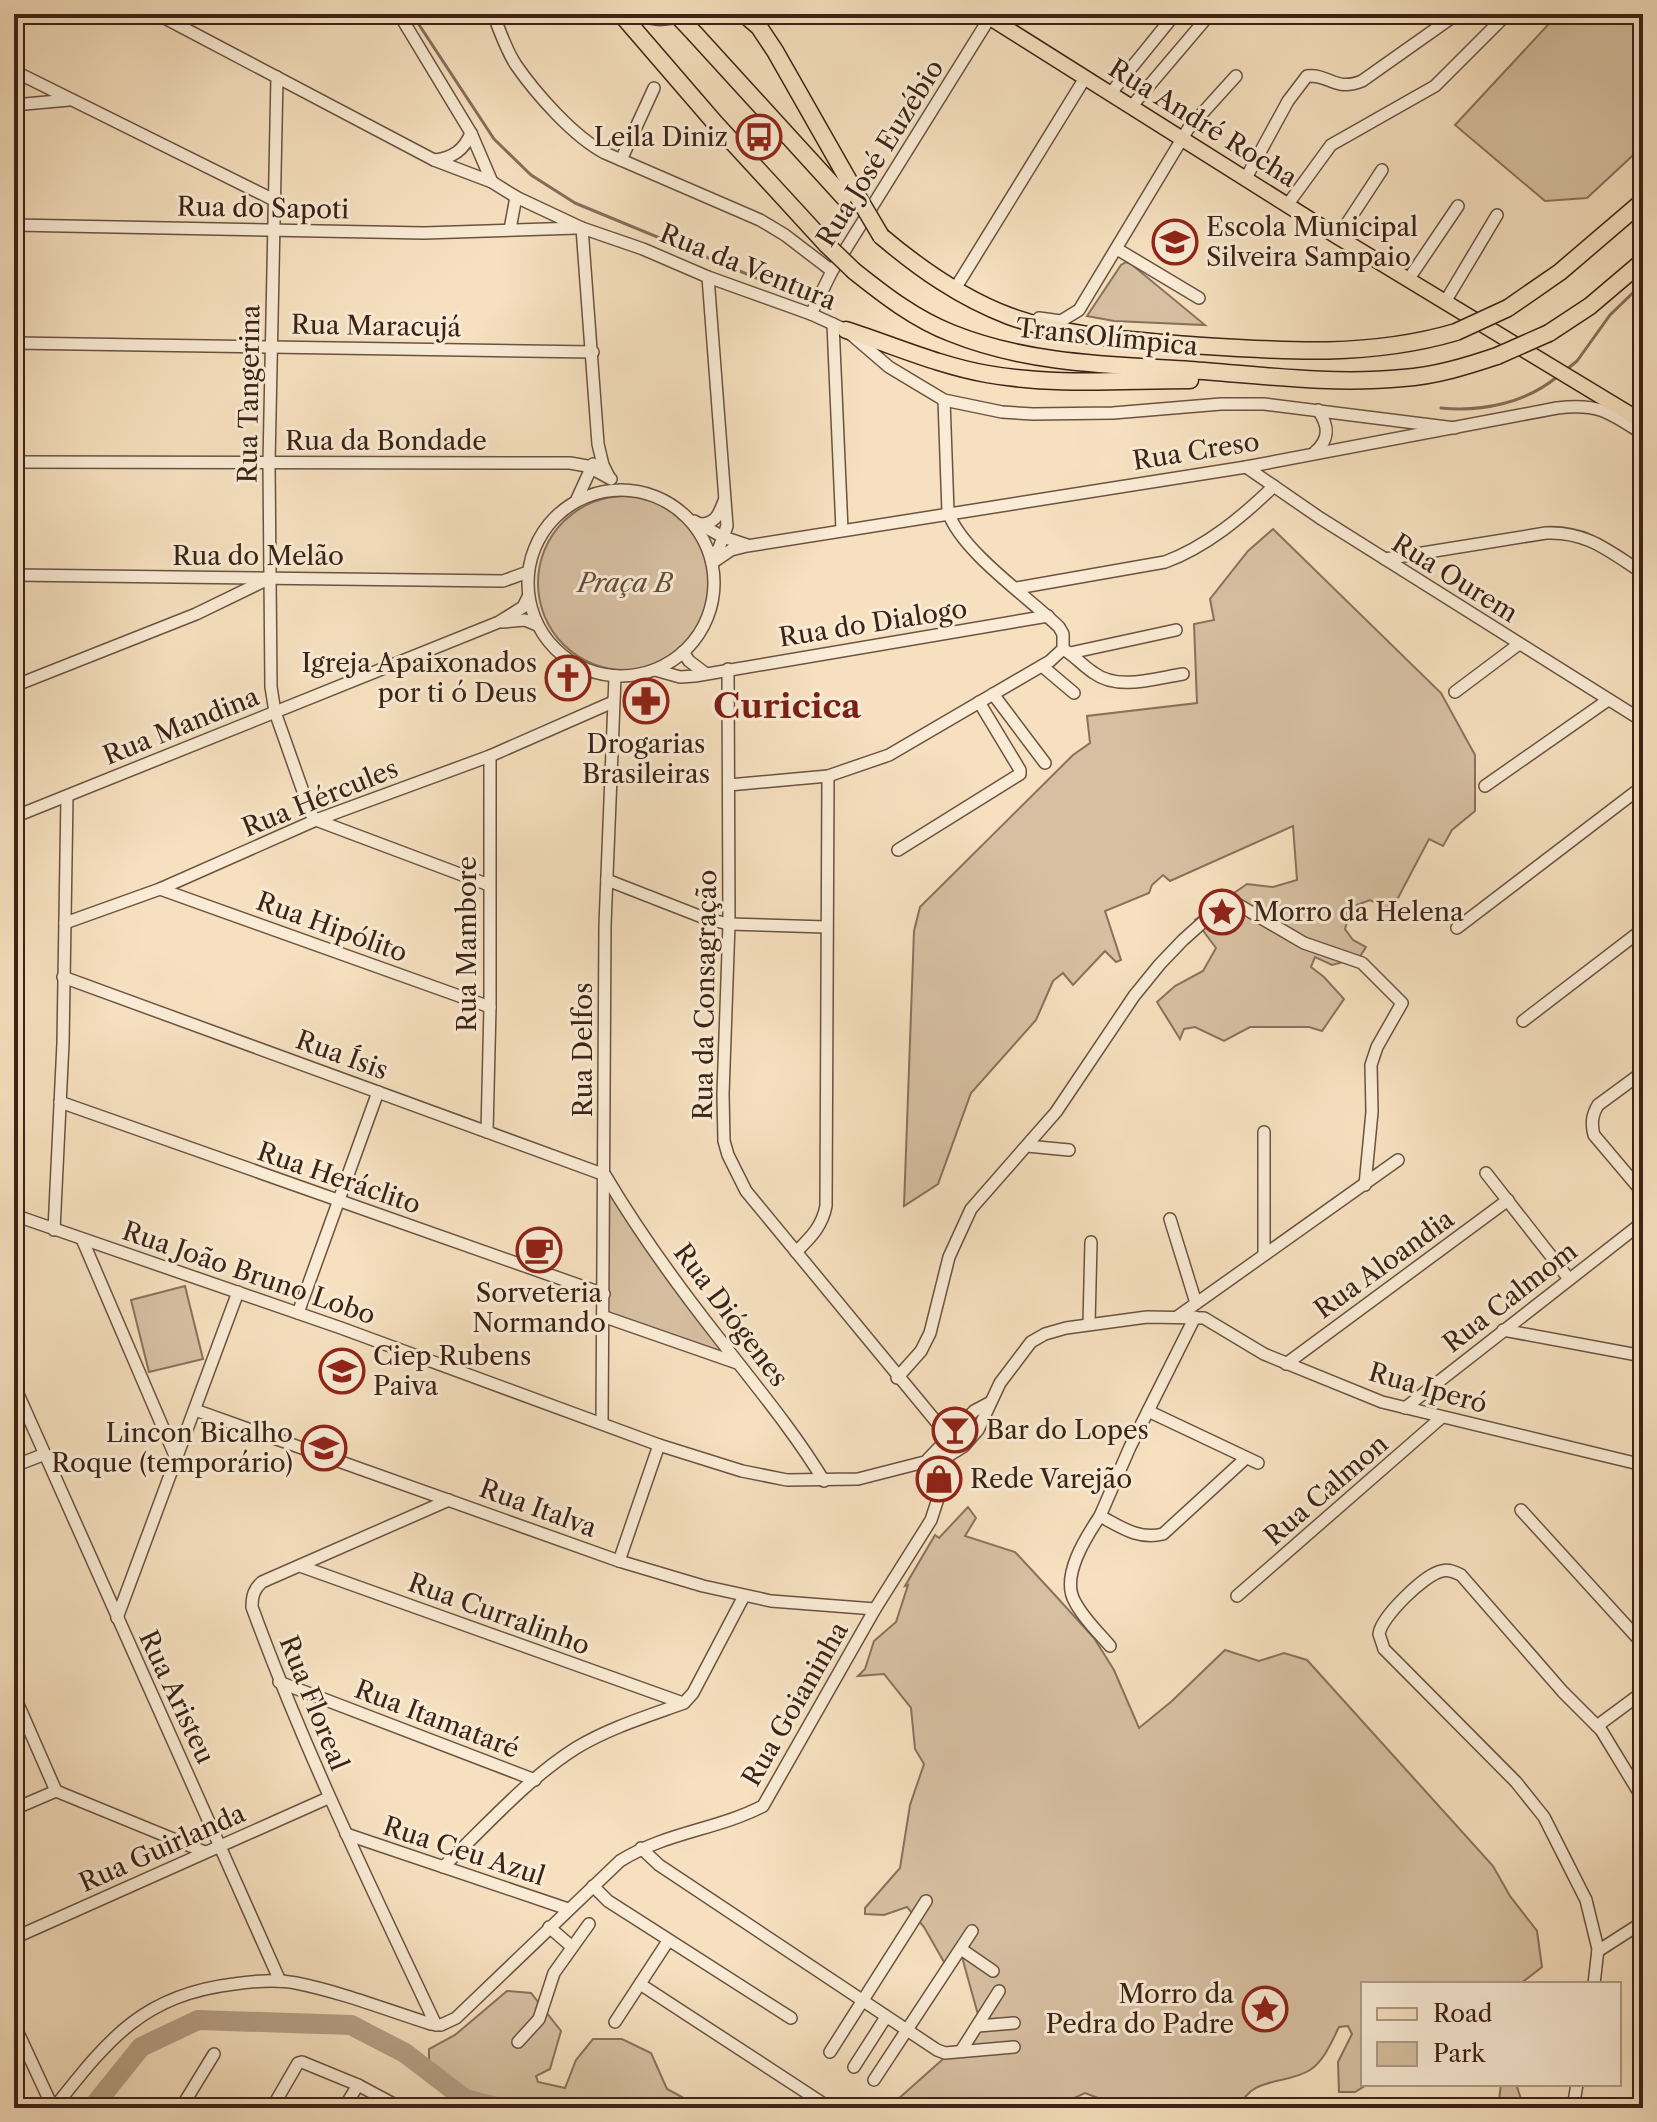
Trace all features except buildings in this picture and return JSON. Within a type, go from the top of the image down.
[{"type":"highway","name":"TransOlímpica","points":[[621,14],[827,245],[854,271],[929,323],[1004,351],[1045,360],[1081,363],[1274,376],[1364,380],[1403,378],[1466,366],[1549,333],[1590,306],[1643,261]]},
{"type":"highway","name":"TransOlímpica","points":[[676,14],[854,201],[887,241],[947,287],[989,308],[1079,335],[1291,352],[1399,346],[1456,332],[1508,308],[1560,272],[1643,201]]},
{"type":"highway","points":[[684,14],[694,14]]},
{"type":"highway","points":[[744,14],[759,27],[775,51],[854,201]]},
{"type":"highway","points":[[840,327],[967,369],[1039,380],[1213,380],[1274,376]]},
{"type":"main road","name":"Rua André Rocha","points":[[989,15],[1338,237],[1643,422]]},
{"type":"street","name":"Rua da Ventura","points":[[157,14],[434,160],[492,182],[516,197],[582,228],[840,327],[889,367],[944,400],[989,410],[1033,414],[1141,412],[1239,403],[1455,428]]},
{"type":"street","points":[[399,14],[471,133],[492,182]]},
{"type":"street","points":[[493,14],[517,66],[551,107],[590,145],[760,220],[832,271]]},
{"type":"street","points":[[641,14],[664,21],[684,14]]},
{"type":"street","points":[[1110,94],[1175,14]]},
{"type":"street","points":[[1131,107],[1210,14]]},
{"type":"street","points":[[1288,204],[1331,145],[1435,86],[1507,14]]},
{"type":"street","name":"Rua José Euzébio","points":[[811,314],[832,271],[989,15]]},
{"type":"street","points":[[1246,178],[1288,101],[1307,76],[1314,75],[1349,86],[1362,81],[1454,16]]},
{"type":"street","points":[[14,71],[274,200]]},
{"type":"street","points":[[944,275],[1010,310],[1048,320],[1061,321],[1079,310],[1195,119],[1236,76]]},
{"type":"street","name":"Rua Tangerina","points":[[277,77],[270,346],[271,687],[275,712],[311,814],[316,820]]},
{"type":"street","points":[[958,284],[1085,78]]},
{"type":"street","points":[[621,160],[654,88]]},
{"type":"street","points":[[14,105],[69,100]]},
{"type":"street","points":[[434,160],[453,156],[471,133]]},
{"type":"street","points":[[1338,237],[1382,170]]},
{"type":"street","points":[[510,229],[516,197]]},
{"type":"street","points":[[1408,280],[1458,206]]},
{"type":"street","points":[[1445,302],[1497,215]]},
{"type":"street","name":"Rua do Sapoti","points":[[14,225],[424,233],[582,228]]},
{"type":"street","points":[[582,228],[598,444],[603,465],[611,479]]},
{"type":"street","points":[[1117,249],[1199,298]]},
{"type":"street","points":[[708,277],[727,526],[711,561]]},
{"type":"street","points":[[840,327],[842,530]]},
{"type":"street","name":"Rua Maracujá","points":[[14,343],[593,352]]},
{"type":"street","points":[[944,400],[948,512],[961,537],[1048,616],[1063,634],[1067,651],[1096,675],[1116,682],[1183,674]]},
{"type":"street","name":"Rua Creso","points":[[711,561],[731,550],[747,546],[1246,467],[1583,405],[1613,415],[1643,434]]},
{"type":"street","points":[[1315,453],[1327,437],[1327,426],[1318,410]]},
{"type":"street","points":[[577,500],[590,474],[598,444]]},
{"type":"street","name":"Rua da Bondade","points":[[14,462],[565,463],[583,465],[590,474],[642,492]]},
{"type":"street","name":"Rua Ourem","points":[[1246,467],[1385,559],[1643,721]]},
{"type":"street","points":[[1017,588],[1165,562],[1186,554],[1250,509],[1274,486]]},
{"type":"street","points":[[688,518],[706,544],[713,588],[703,627],[683,652],[655,670],[635,676],[615,677],[591,672],[565,658],[545,638],[537,625],[528,594],[531,557],[553,518],[577,500],[602,491],[629,489],[642,492],[674,506],[688,518],[723,537],[747,546]]},
{"type":"street","points":[[700,524],[717,518],[724,500]]},
{"type":"street","points":[[1385,559],[1566,532],[1582,536],[1643,573]]},
{"type":"street","name":"Rua do Melão","points":[[14,575],[503,581],[528,572]]},
{"type":"street","points":[[14,686],[196,614],[269,579]]},
{"type":"street","name":"Rua do Melão","points":[[503,581],[528,594]]},
{"type":"street","name":"Rua Mandina","points":[[14,817],[499,622],[523,607],[528,594]]},
{"type":"street","name":"Rua do Dialogo","points":[[655,670],[680,677],[1048,616]]},
{"type":"street","name":"Rua Mandina","points":[[499,622],[525,620],[537,625]]},
{"type":"street","points":[[729,785],[828,776],[889,755],[1067,651],[1176,630]]},
{"type":"street","points":[[1455,692],[1519,644]]},
{"type":"street","points":[[683,652],[705,673]]},
{"type":"street","points":[[1042,666],[1074,693]]},
{"type":"street","name":"Rua da Consagração","points":[[728,669],[729,924],[723,1094],[724,1141],[728,1155],[746,1191],[897,1378],[948,1436]]},
{"type":"street","name":"Rua Delfos","points":[[602,1423],[607,880],[615,677]]},
{"type":"street","points":[[993,694],[1045,763]]},
{"type":"street","points":[[1485,786],[1608,700]]},
{"type":"street","name":"Rua Hércules","points":[[65,923],[160,889],[316,820],[490,756],[613,702]]},
{"type":"street","points":[[898,850],[1020,774],[979,702]]},
{"type":"street","points":[[590,714],[599,713],[613,719]]},
{"type":"street","name":"Rua Mambore","points":[[487,1132],[490,756]]},
{"type":"street","points":[[796,1252],[818,1229],[826,1206],[828,776]]},
{"type":"street","points":[[1457,928],[1643,786]]},
{"type":"street","points":[[54,1230],[67,796]]},
{"type":"street","points":[[316,820],[489,885]]},
{"type":"street","points":[[607,880],[707,919],[729,924],[826,927]]},
{"type":"street","name":"Rua Hipólito","points":[[160,889],[490,1007]]},
{"type":"street","points":[[897,1378],[921,1351],[930,1333],[949,1257],[971,1209],[1063,1103],[1134,996],[1183,940],[1222,905],[1237,904],[1304,943],[1362,963],[1404,999],[1377,1047],[1371,1065],[1372,1112],[1365,1185]]},
{"type":"street","points":[[1523,1021],[1643,929]]},
{"type":"street","name":"Rua Ísis","points":[[63,977],[605,1175]]},
{"type":"street","points":[[1643,1072],[1598,1105],[1592,1120],[1594,1135],[1643,1193]]},
{"type":"street","points":[[298,1313],[378,1092]]},
{"type":"street","name":"Rua Heráclito","points":[[60,1102],[604,1294]]},
{"type":"street","points":[[1264,1132],[1264,1255]]},
{"type":"street","points":[[1027,1146],[1069,1150]]},
{"type":"street","points":[[1177,1317],[1398,1160]]},
{"type":"street","points":[[1486,1173],[1569,1279]]},
{"type":"street","name":"Rua Diógenes","points":[[605,1175],[642,1233],[796,1436],[824,1481]]},
{"type":"street","name":"Rua Aloandia","points":[[1286,1364],[1508,1200]]},
{"type":"street","name":"Rua João Bruno Lobo","points":[[14,1215],[298,1313],[659,1445],[762,1476],[824,1481],[858,1479],[948,1456]]},
{"type":"street","points":[[1170,1219],[1196,1303]]},
{"type":"street","name":"Rua Calmom","points":[[1405,1408],[1643,1222]]},
{"type":"street","points":[[82,1239],[176,1458]]},
{"type":"street","points":[[1089,1324],[1091,1242]]},
{"type":"street","name":"Rua Aristeu","points":[[238,1292],[117,1618],[280,1981]]},
{"type":"street","points":[[605,1317],[738,1363]]},
{"type":"street","points":[[948,1456],[964,1446],[978,1430],[989,1403],[1018,1356],[1031,1342],[1045,1334],[1089,1324],[1195,1317],[1072,1572],[1070,1590],[1075,1602],[1110,1646]]},
{"type":"street","name":"Rua Iperó","points":[[1195,1317],[1213,1322],[1264,1354],[1382,1402],[1643,1465]]},
{"type":"street","points":[[1503,1330],[1643,1356]]},
{"type":"street","points":[[14,1385],[117,1618]]},
{"type":"street","points":[[928,1459],[974,1411],[989,1403]]},
{"type":"street","name":"Rua Italva","points":[[195,1410],[619,1561],[744,1596],[875,1609]]},
{"type":"street","points":[[1148,1411],[1258,1463]]},
{"type":"street","name":"Rua Calmon","points":[[1237,1596],[1442,1417]]},
{"type":"street","name":"Rua Goianinha","points":[[436,2025],[456,2018],[620,1861],[641,1848],[763,1806],[875,1609],[931,1520],[944,1482],[948,1436]]},
{"type":"street","points":[[619,1561],[659,1445]]},
{"type":"street","points":[[14,1466],[45,1454]]},
{"type":"street","points":[[1100,1516],[1136,1534],[1150,1537],[1163,1534],[1246,1458]]},
{"type":"street","name":"Rua Floreal","points":[[436,2025],[328,1798],[279,1682],[252,1607],[252,1598],[256,1587],[262,1582],[449,1500]]},
{"type":"street","points":[[1521,1510],[1643,1644]]},
{"type":"street","name":"Rua Curralinho","points":[[300,1566],[684,1703]]},
{"type":"street","points":[[1594,1982],[1598,1951],[1583,1890],[1544,1817],[1516,1782],[1384,1649],[1380,1641],[1380,1626],[1385,1618],[1425,1580],[1445,1570],[1456,1572],[1553,1682],[1597,1726],[1643,1799]]},
{"type":"street","points":[[443,1867],[535,1780],[576,1748],[603,1734],[684,1703],[693,1693],[744,1596]]},
{"type":"street","name":"Rua Itamataré","points":[[279,1682],[535,1780]]},
{"type":"street","points":[[1597,1726],[1643,1692]]},
{"type":"street","points":[[14,1695],[56,1791],[205,1852]]},
{"type":"street","points":[[14,1809],[56,1791]]},
{"type":"street","name":"Rua Guirlanda","points":[[14,1938],[328,1798]]},
{"type":"street","name":"Rua Ceu Azul","points":[[346,1834],[568,1909]]},
{"type":"street","points":[[641,1848],[659,1865],[937,2050],[945,2053],[1014,2047]]},
{"type":"street","points":[[593,1886],[608,1901],[791,2018]]},
{"type":"street","points":[[830,2052],[926,1901]]},
{"type":"street","points":[[1598,1951],[1643,1922]]},
{"type":"street","points":[[518,2042],[539,2019],[554,1973],[589,1924]]},
{"type":"street","points":[[549,1927],[571,1946]]},
{"type":"street","points":[[874,2080],[972,1931]]},
{"type":"street","points":[[615,2022],[668,1941]]},
{"type":"street","points":[[961,1949],[993,1971]]},
{"type":"street","points":[[14,2024],[53,2108],[106,2044],[134,2020],[178,1996],[224,1985],[280,1981],[304,1985],[436,2025]]},
{"type":"street","points":[[640,1984],[830,2108]]},
{"type":"street","points":[[961,2051],[999,1991]]},
{"type":"street","points":[[854,2067],[886,2017]]},
{"type":"street","points":[[978,2026],[1014,2023]]},
{"type":"street","points":[[181,2108],[214,2054]]},
{"type":"street","points":[[272,2108],[301,2062],[358,2085],[401,2108]]},
{"type":"street","points":[[344,2108],[358,2085]]},
{"type":"street","points":[[1573,2108],[1577,2086]]},
{"type":"green space","points":[[1558,14],[1643,14],[1643,146],[1587,198],[1545,201],[1455,125]]},
{"type":"green space","points":[[1126,262],[1205,325],[1114,321],[1087,316]]},
{"type":"green space","name":"Praça B","points":[[625,496],[658,503],[686,522],[705,550],[712,583],[705,616],[686,644],[658,663],[625,670],[592,663],[564,644],[545,616],[538,583],[545,550],[564,522],[592,503]]},
{"type":"green space","points":[[1273,529],[1441,693],[1475,755],[1475,811],[1452,830],[1443,846],[1429,839],[1389,915],[1370,900],[1346,909],[1348,919],[1345,929],[1353,940],[1366,947],[1359,958],[1332,965],[1315,957],[1311,967],[1344,999],[1322,1031],[1309,1027],[1250,1027],[1224,1041],[1195,1027],[1184,1029],[1180,1039],[1157,1002],[1175,986],[1203,971],[1216,948],[1195,920],[1247,884],[1273,887],[1297,880],[1293,826],[1170,881],[1163,875],[1152,885],[1149,893],[1105,911],[1121,960],[1116,962],[1105,951],[1073,985],[1063,973],[1053,981],[1036,1020],[971,1093],[938,1184],[904,1206],[914,931],[920,907],[1073,755],[1090,743],[1087,716],[1197,703],[1194,624],[1214,620],[1210,599],[1248,551]]},
{"type":"green space","points":[[605,1175],[738,1363],[605,1317]]},
{"type":"green space","points":[[185,1286],[203,1359],[149,1372],[131,1300]]},
{"type":"green space","points":[[968,1507],[976,1518],[965,1536],[1015,1552],[1094,1638],[1114,1670],[1139,1728],[1225,1650],[1259,1661],[1284,1653],[1307,1660],[1493,1866],[1510,1896],[1537,1931],[1542,1967],[1523,1982],[1361,1982],[1361,2086],[1365,2086],[1355,2092],[1339,2092],[1338,2062],[1352,2034],[1348,2026],[1339,2027],[1323,2056],[1310,2070],[1260,2086],[1245,2098],[1240,2108],[1125,2108],[1085,2093],[1074,2098],[1084,2108],[888,2108],[952,2051],[982,2029],[962,1957],[944,1962],[924,1927],[907,1907],[884,1915],[865,1914],[865,1908],[900,1868],[910,1805],[924,1764],[915,1749],[911,1708],[884,1674],[858,1676],[865,1669],[874,1641],[896,1622],[908,1585],[905,1586],[935,1535],[939,1538]]},
{"type":"green space","points":[[507,1991],[531,1993],[561,2031],[550,2069],[536,2076],[538,2082],[565,2088],[576,2060],[593,2039],[622,2039],[651,2053],[667,2089],[702,2108],[525,2108],[467,2093],[429,2063],[429,2049],[455,2035]]},
{"type":"green space","points":[[1501,2086],[1517,2086],[1524,2108],[1492,2108],[1499,2100]]},
{"type":"waterway","points":[[412,14],[494,139],[531,175],[575,203],[810,300]]},
{"type":"waterway","points":[[1566,370],[1577,361],[1610,315],[1643,283]]},
{"type":"waterway","points":[[1441,408],[1502,404],[1531,393],[1557,377]]},
{"type":"waterway","points":[[92,2108],[141,2047],[198,2020],[351,2025],[405,2053],[465,2099],[500,2108]]},
{"type":"place","name":"Leila Diniz","points":[[759,137]]},
{"type":"place","name":"Escola Municipal Silveira Sampaio","points":[[1175,242]]},
{"type":"place","name":"Igreja Apaixonados por ti ó Deus","points":[[568,678]]},
{"type":"place","name":"Drogarias Brasileiras","points":[[646,701]]},
{"type":"place","name":"Morro da Helena","points":[[1222,912]]},
{"type":"place","name":"Sorveteria Normando","points":[[539,1250]]},
{"type":"place","name":"Ciep Rubens Paiva","points":[[342,1371]]},
{"type":"place","name":"Bar do Lopes","points":[[955,1430]]},
{"type":"place","name":"Lincon Bicalho Roque (temporário)","points":[[324,1448]]},
{"type":"place","name":"Rede Varejão","points":[[939,1479]]},
{"type":"place","name":"Morro da Pedra do Padre","points":[[1265,2009]]},
{"type":"district","name":"Curicica","points":[[787,706]]}]
